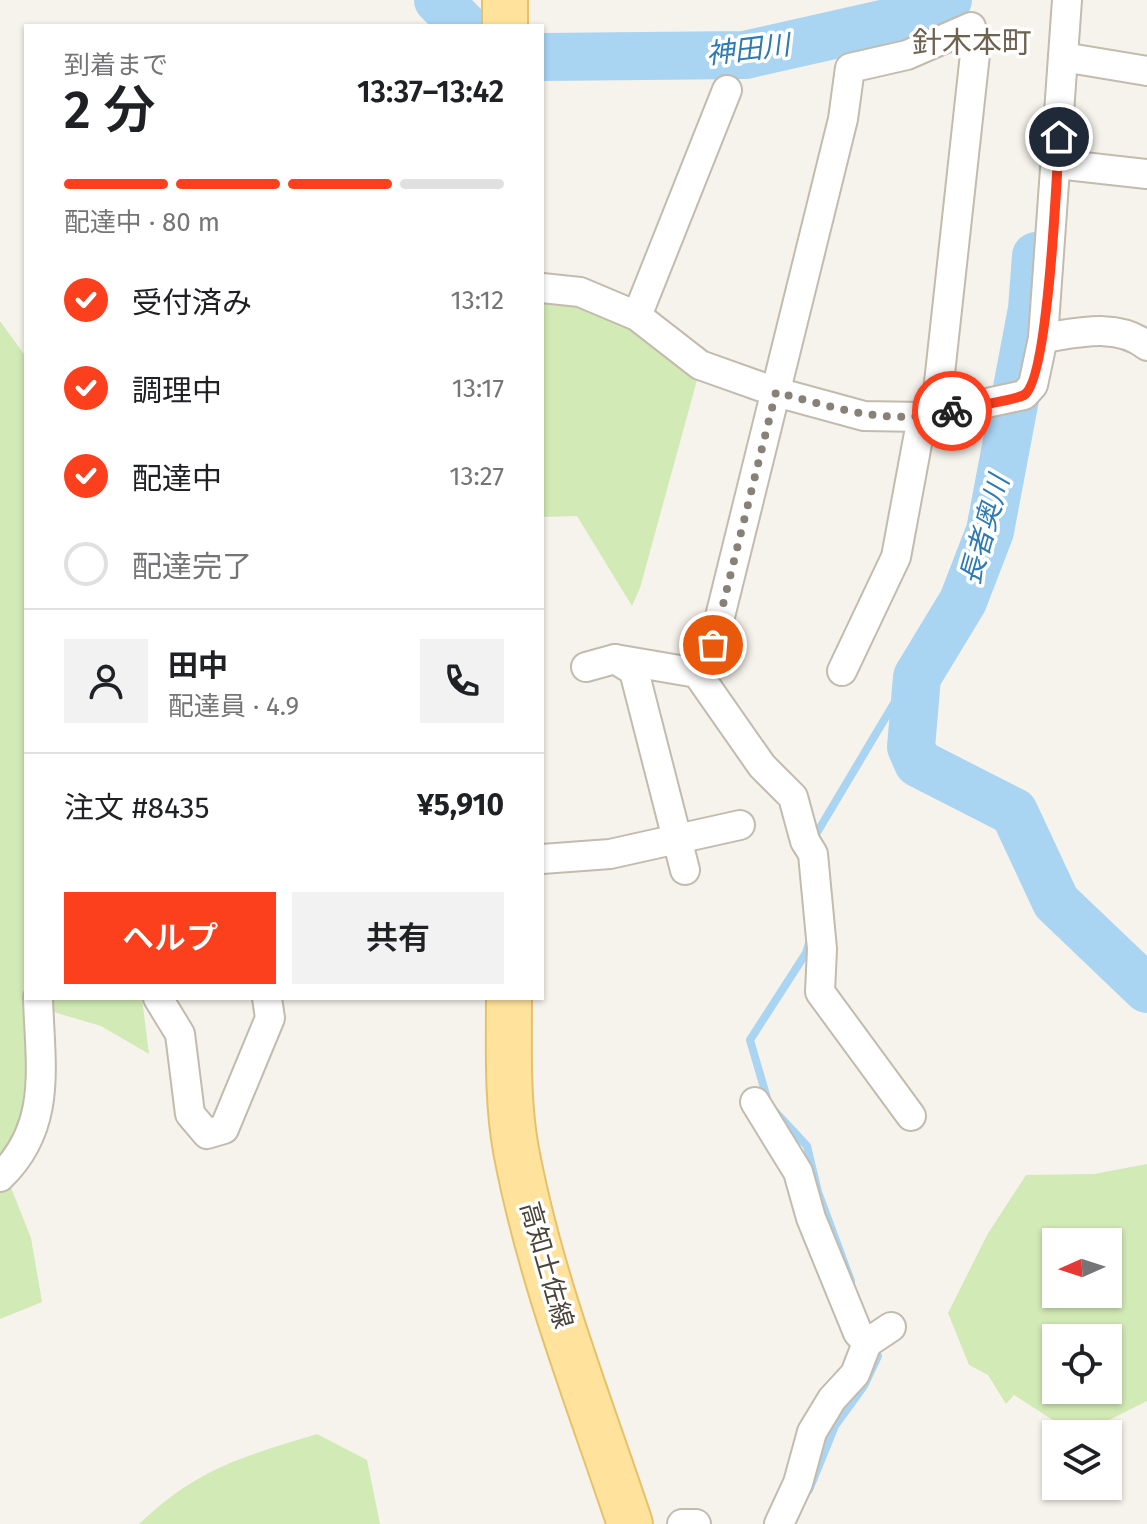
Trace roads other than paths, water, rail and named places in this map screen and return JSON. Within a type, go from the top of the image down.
[{"type":"main road","points":[[505,0],[505,24]]},
{"type":"main road","name":"高知土佐線","points":[[509,1000],[509,1068],[516,1149],[549,1281],[630,1524]]},
{"type":"street","points":[[544,288],[580,292],[637,316],[700,365],[776,392],[864,416],[931,415],[1016,396],[1033,385],[1043,338],[1067,0]]},
{"type":"street","points":[[713,645],[843,119],[850,68],[907,55],[971,27],[976,45],[937,401],[896,557],[842,671]]},
{"type":"street","points":[[1063,57],[1147,71]]},
{"type":"street","points":[[637,316],[727,90]]},
{"type":"street","points":[[1057,164],[1147,174]]},
{"type":"street","points":[[1043,338],[1097,329],[1138,338],[1147,346]]},
{"type":"street","points":[[615,659],[634,671],[685,870]]},
{"type":"street","points":[[586,667],[615,659],[697,673],[762,766],[793,797],[809,847],[822,949],[820,992],[911,1116]]},
{"type":"street","points":[[544,859],[610,854],[740,825]]},
{"type":"street","points":[[0,1177],[14,1164],[33,1133],[41,1101],[38,1000]]},
{"type":"street","points":[[159,1000],[180,1034],[190,1114],[207,1134],[224,1129],[270,1018],[267,1000]]},
{"type":"street","points":[[755,1102],[798,1172],[811,1218],[858,1333],[867,1343]]},
{"type":"street","points":[[779,1524],[798,1483],[812,1432],[832,1399],[855,1374],[867,1343],[891,1327]]},
{"type":"street","points":[[682,1524],[696,1524]]},
{"type":"waterway","name":"神田川","points":[[438,0],[462,24]]},
{"type":"waterway","name":"神田川","points":[[544,57],[745,55],[891,22],[948,0]]},
{"type":"waterway","name":"長者奥川","points":[[1036,256],[1032,309],[990,531],[963,601],[917,677],[911,747],[918,763],[1014,812],[1056,902],[1147,989]]},
{"type":"waterway","points":[[812,841],[893,705],[917,677]]},
{"type":"waterway","points":[[811,937],[806,953],[750,1040],[769,1105],[807,1146],[818,1192],[851,1281]]},
{"type":"waterway","points":[[809,1490],[835,1426],[864,1386],[878,1356],[874,1346]]},
{"type":"district","name":"針木本町","points":[[972,43]]}]
